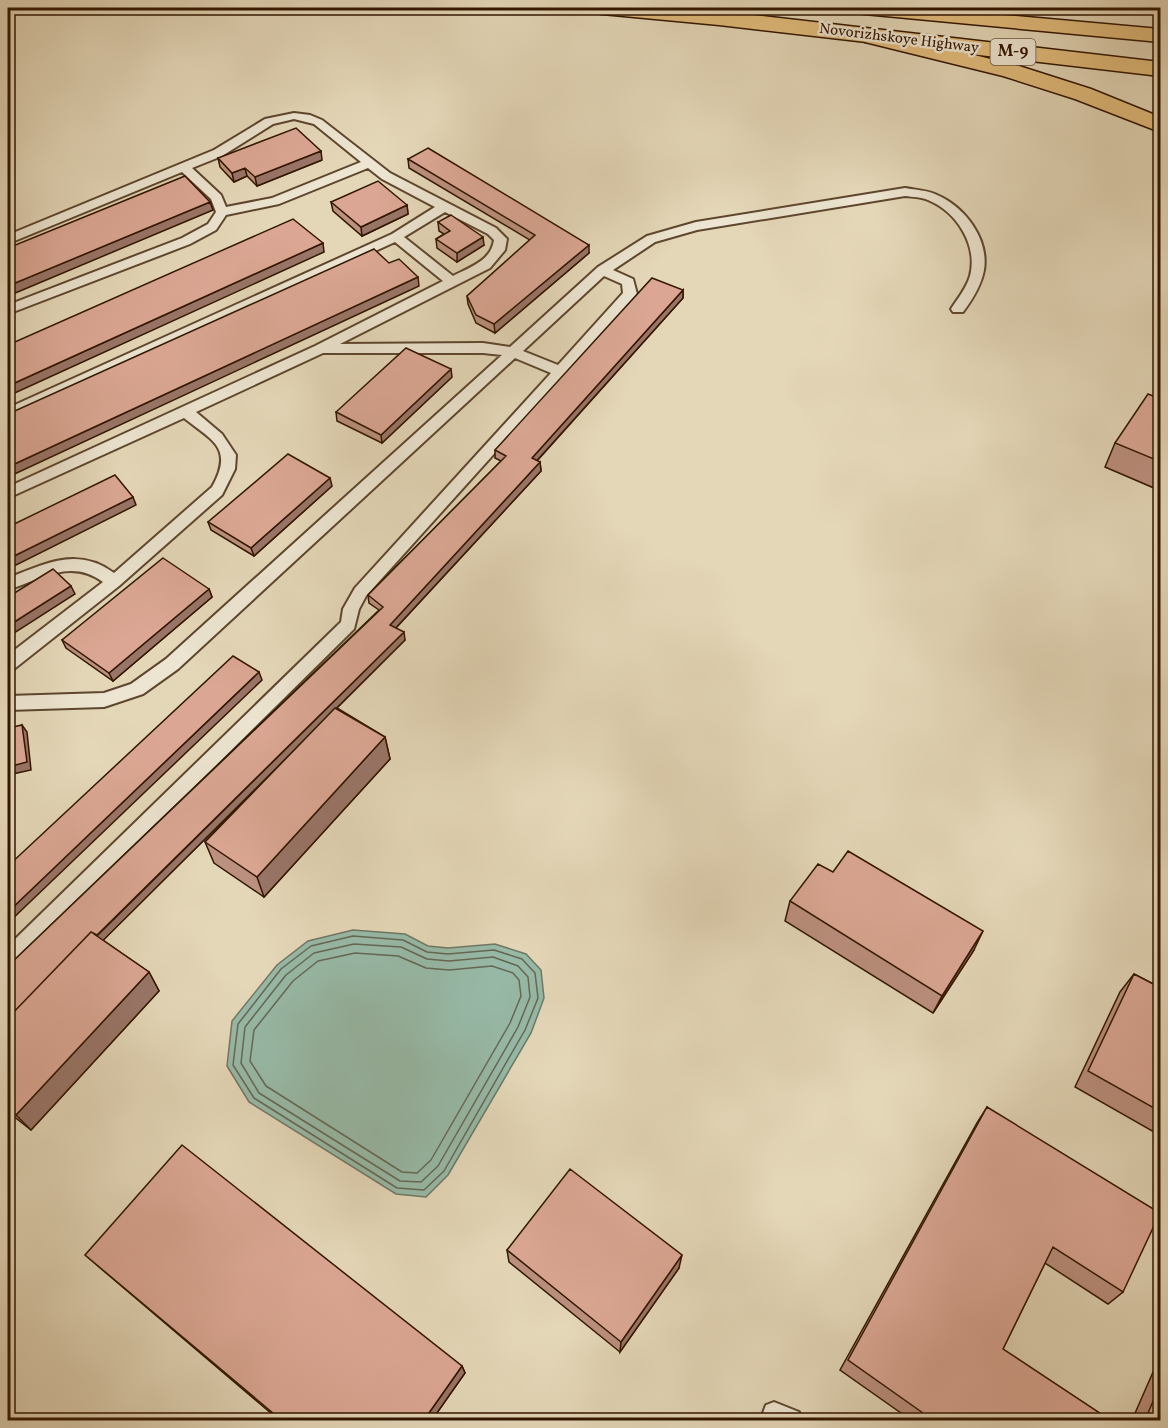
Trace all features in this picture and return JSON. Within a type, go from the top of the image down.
[{"type":"main road","name":"Novorizhskoye Highway","points":[[602,8],[719,18],[1161,69]]},
{"type":"main road","name":"Novorizhskoye Highway","points":[[864,8],[1161,36]]},
{"type":"main road","points":[[866,35],[1011,71],[1083,94],[1161,125]]},
{"type":"lane","points":[[8,239],[218,153],[269,122],[294,116],[306,117],[318,122],[386,176],[492,231],[501,239],[499,250],[485,265],[320,349],[8,493]]},
{"type":"lane","points":[[8,310],[186,241],[212,227],[222,212],[274,201],[370,163]]},
{"type":"lane","points":[[184,167],[217,198],[222,212]]},
{"type":"lane","points":[[8,703],[104,700],[137,688],[172,664],[603,270],[651,239],[696,226],[905,192],[932,197],[949,207],[965,222],[975,243],[979,266],[971,291],[958,309]]},
{"type":"lane","points":[[8,413],[396,237],[445,206]]},
{"type":"lane","points":[[396,237],[452,282]]},
{"type":"lane","points":[[8,958],[348,625],[351,609],[360,592],[630,294],[628,282],[603,270]]},
{"type":"lane","points":[[320,349],[483,348],[513,352],[560,371]]},
{"type":"lane","points":[[8,664],[114,582],[217,490],[228,471],[229,454],[219,438],[185,411]]},
{"type":"lane","points":[[8,584],[58,565],[94,567],[114,582]]},
{"type":"water","points":[[353,930],[405,934],[428,946],[448,948],[495,944],[526,954],[541,970],[544,998],[531,1033],[448,1175],[426,1197],[396,1194],[249,1102],[227,1066],[232,1021],[277,965],[308,941]]},
{"type":"building","points":[[296,128],[321,151],[255,177],[245,168],[232,173],[218,158]]},
{"type":"building","points":[[428,148],[589,245],[494,324],[476,315],[467,296],[535,235],[408,159]]},
{"type":"building","points":[[185,176],[210,202],[8,286],[8,248]]},
{"type":"building","points":[[378,181],[407,205],[361,227],[331,202]]},
{"type":"building","points":[[451,215],[483,237],[457,253],[436,239],[450,231],[438,222]]},
{"type":"building","points":[[293,219],[323,243],[8,386],[8,345]]},
{"type":"building","points":[[374,249],[389,263],[399,259],[418,277],[8,467],[8,414]]},
{"type":"building","points":[[652,278],[683,290],[532,458],[540,462],[390,625],[404,632],[97,935],[91,932],[8,1018],[8,966],[383,607],[368,595],[506,456],[495,450]]},
{"type":"building","points":[[406,348],[451,369],[381,435],[336,412]]},
{"type":"building","points":[[1148,394],[1161,399],[1161,462],[1115,443]]},
{"type":"building","points":[[288,454],[330,478],[251,548],[208,522]]},
{"type":"building","points":[[115,475],[133,497],[8,559],[8,527]]},
{"type":"building","points":[[163,558],[209,589],[109,673],[62,640]]},
{"type":"building","points":[[53,569],[71,586],[8,626],[8,597]]},
{"type":"building","points":[[233,656],[259,672],[8,912],[8,866]]},
{"type":"building","points":[[335,708],[385,737],[257,877],[205,842]]},
{"type":"building","points":[[22,725],[27,762],[8,767],[8,728]]},
{"type":"building","points":[[848,851],[983,931],[942,996],[790,901],[818,864],[833,872]]},
{"type":"building","points":[[91,932],[149,972],[16,1115],[8,1108],[8,1018]]},
{"type":"building","points":[[1134,974],[1161,988],[1161,1112],[1088,1071]]},
{"type":"building","points":[[987,1107],[1160,1213],[1123,1292],[1053,1247],[1003,1349],[1110,1420],[933,1420],[848,1360]]},
{"type":"building","points":[[182,1145],[462,1366],[424,1420],[279,1420],[85,1255]]},
{"type":"building","points":[[570,1169],[682,1255],[621,1342],[507,1250]]},
{"type":"building","points":[[1161,1383],[1161,1420],[1145,1420]]}]
